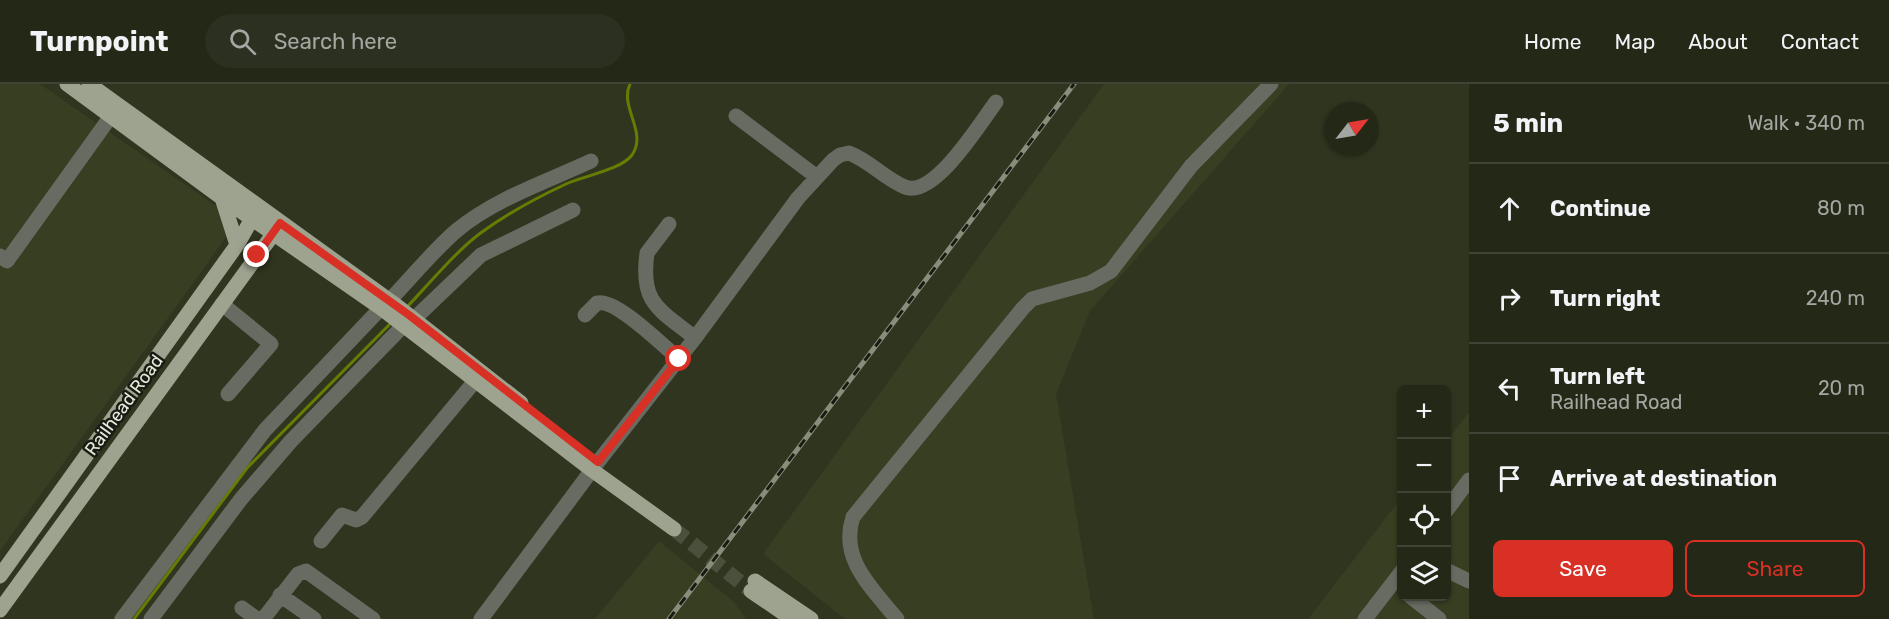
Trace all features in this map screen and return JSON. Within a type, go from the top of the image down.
[{"type":"main road","points":[[67,84],[222,198],[256,213]]},
{"type":"main road","points":[[89,84],[256,213],[407,321],[595,466]]},
{"type":"main road","points":[[222,198],[237,245]]},
{"type":"main road","name":"Railhead Road","points":[[0,576],[237,245],[256,213]]},
{"type":"main road","points":[[277,228],[292,246],[387,306]]},
{"type":"main road","name":"Railhead Road","points":[[0,610],[277,228]]},
{"type":"main road","points":[[257,255],[292,246]]},
{"type":"main road","points":[[407,321],[475,381],[677,526]]},
{"type":"main road","points":[[792,619],[753,586],[808,618]]},
{"type":"street","points":[[897,619],[861,572],[849,549],[848,532],[853,517],[1023,308],[1032,299],[1090,283],[1111,271],[1191,166],[1271,84]]},
{"type":"street","points":[[481,619],[595,466],[695,338],[798,198],[817,177],[844,153],[859,157],[904,187],[918,188],[929,183],[954,159],[996,102]]},
{"type":"street","points":[[2,263],[111,116]]},
{"type":"street","points":[[736,117],[817,177]]},
{"type":"street","points":[[122,619],[258,438],[456,232],[500,203],[591,161]]},
{"type":"street","points":[[151,619],[241,499],[291,441],[407,321],[494,246],[573,210]]},
{"type":"street","points":[[669,224],[646,253],[648,295],[653,304],[695,338]]},
{"type":"street","points":[[585,315],[597,303],[610,305],[624,313],[679,359]]},
{"type":"street","points":[[222,304],[271,344],[228,394]]},
{"type":"street","points":[[321,541],[342,515],[356,520],[362,518],[475,381]]},
{"type":"street","points":[[1451,504],[1469,480]]},
{"type":"street","points":[[263,619],[297,574],[306,571],[373,619]]},
{"type":"street","points":[[1451,572],[1469,581]]},
{"type":"street","points":[[1365,619],[1397,582]]},
{"type":"street","points":[[280,595],[314,619]]},
{"type":"street","points":[[1415,601],[1439,619]]},
{"type":"street","points":[[242,608],[257,619]]},
{"type":"shaded area","points":[[0,84],[40,84],[219,208],[227,236],[0,551]]},
{"type":"shaded area","points":[[1104,84],[1289,84],[1090,311],[1056,394],[1094,619],[845,619],[763,554]]},
{"type":"shaded area","points":[[1469,412],[1469,619],[1308,619],[1397,503],[1397,601],[1451,601],[1451,436]]},
{"type":"shaded area","points":[[659,541],[734,602],[746,619],[595,619]]},
{"type":"waterway","points":[[407,307],[464,247],[492,225],[545,194],[573,181],[611,169],[627,160],[636,146],[637,137],[628,102],[630,84]]},
{"type":"waterway","points":[[134,619],[247,468],[392,322]]},
{"type":"tunnel","points":[[674,529],[751,591]]},
{"type":"railway","points":[[669,619],[1074,84]]},
{"type":"route","points":[[257,255],[280,223],[409,315],[598,462],[679,359]]}]
